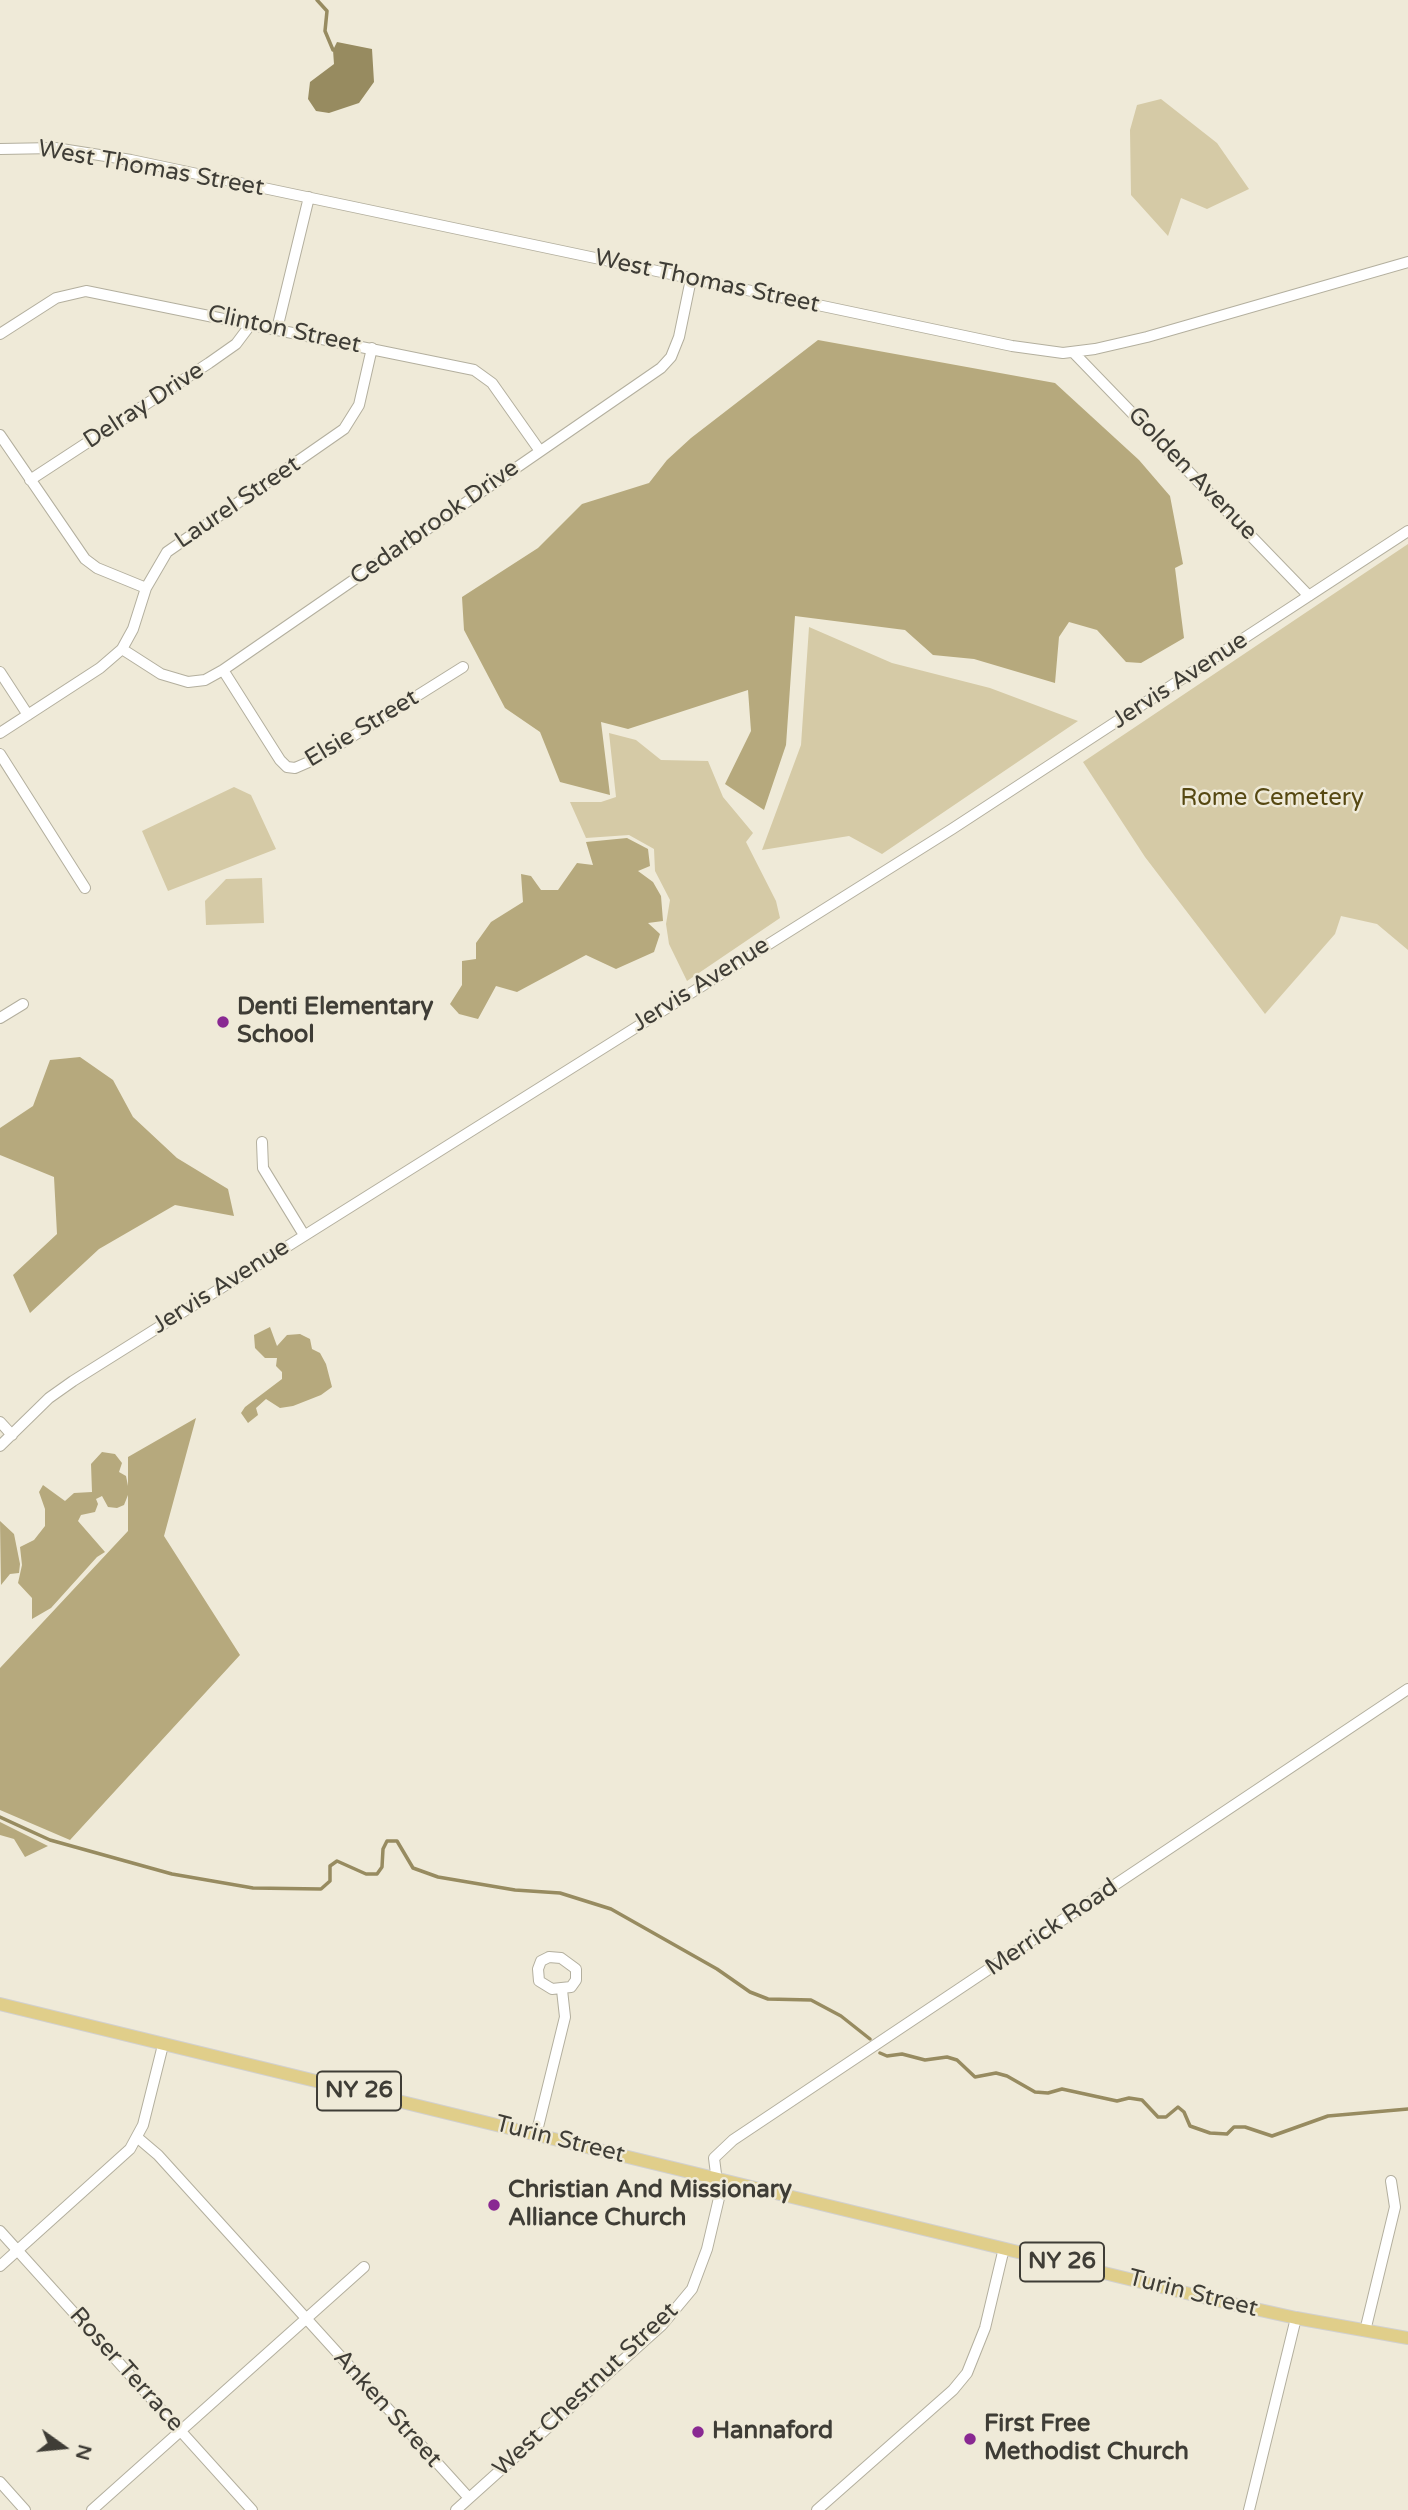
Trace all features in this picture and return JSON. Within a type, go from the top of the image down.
[{"type":"main road","name":"Turin Street","points":[[0,2005],[1296,2318],[1408,2338]]},
{"type":"street","name":"West Thomas Street","points":[[0,149],[55,148],[131,160],[1012,346],[1073,352],[1147,337],[1408,262]]},
{"type":"street","points":[[277,329],[309,197]]},
{"type":"street","name":"Cedarbrook Drive","points":[[122,649],[161,674],[188,682],[205,680],[223,670],[661,368],[671,357],[679,337],[691,279]]},
{"type":"street","name":"Clinton Street","points":[[0,334],[56,298],[86,290],[474,370],[492,383],[540,451]]},
{"type":"street","name":"Delray Drive","points":[[30,481],[227,351],[251,324]]},
{"type":"street","name":"Laurel Street","points":[[0,733],[100,668],[122,649],[134,629],[146,588],[158,565],[177,544],[344,429],[359,405],[372,348]]},
{"type":"street","name":"Golden Avenue","points":[[1073,352],[1309,596]]},
{"type":"street","points":[[0,435],[85,559],[97,568],[146,588]]},
{"type":"street","name":"Jervis Avenue","points":[[0,1446],[73,1381],[952,829],[1408,531]]},
{"type":"street","name":"Elsie Street","points":[[223,670],[280,760],[287,767],[295,768],[318,758],[463,667]]},
{"type":"street","points":[[0,672],[28,715]]},
{"type":"street","points":[[0,754],[85,888]]},
{"type":"street","points":[[0,1018],[23,1004]]},
{"type":"street","points":[[262,1142],[263,1168],[304,1235]]},
{"type":"street","points":[[0,1422],[12,1435]]},
{"type":"street","name":"Merrick Road","points":[[718,2178],[714,2158],[733,2140],[1408,1689]]},
{"type":"street","points":[[536,2135],[565,2017],[562,1990]]},
{"type":"street","points":[[0,2266],[130,2149],[138,2138],[163,2045]]},
{"type":"street","name":"Anken Street","points":[[138,2138],[158,2155],[469,2498]]},
{"type":"street","name":"West Chestnut Street","points":[[456,2510],[662,2325],[684,2300],[700,2274],[707,2249],[719,2198],[718,2178]]},
{"type":"street","points":[[1366,2331],[1395,2207],[1391,2181]]},
{"type":"street","name":"Roser Terrace","points":[[0,2231],[252,2510]]},
{"type":"street","points":[[817,2510],[953,2390],[967,2373],[985,2328],[1004,2248]]},
{"type":"street","points":[[93,2510],[364,2267]]},
{"type":"street","points":[[1249,2510],[1296,2318]]},
{"type":"street","points":[[0,2483],[25,2510]]},
{"type":"green space","points":[[1161,99],[1217,143],[1249,189],[1207,209],[1181,198],[1168,236],[1131,195],[1130,130],[1137,105]]},
{"type":"green space","name":"Rome Cemetery","points":[[1408,544],[1408,950],[1377,924],[1341,916],[1335,934],[1265,1014],[1145,857],[1083,762]]},
{"type":"green space","points":[[809,627],[892,663],[990,688],[1078,721],[882,854],[849,836],[762,850],[801,745]]},
{"type":"green space","points":[[609,733],[636,740],[661,760],[708,761],[723,797],[753,833],[746,842],[776,901],[780,918],[687,981],[669,944],[666,924],[670,900],[655,871],[654,849],[629,835],[586,838],[570,802],[601,802],[616,797]]},
{"type":"green space","points":[[234,787],[251,795],[276,849],[168,891],[142,831]]},
{"type":"green space","points":[[262,878],[264,923],[206,925],[205,901],[226,879]]},
{"type":"shaded area","points":[[337,42],[372,49],[374,82],[359,103],[329,113],[316,111],[308,99],[310,82],[334,64],[333,50]]},
{"type":"shaded area","points":[[818,340],[1055,383],[1139,460],[1170,496],[1183,564],[1175,568],[1184,638],[1141,663],[1126,662],[1097,630],[1069,622],[1059,637],[1055,683],[974,659],[933,655],[905,630],[795,616],[786,745],[764,810],[725,784],[751,731],[748,690],[628,729],[601,722],[610,795],[560,782],[540,732],[505,708],[464,630],[462,597],[538,548],[582,504],[649,483],[667,460],[691,438]]},
{"type":"shaded area","points":[[627,838],[648,849],[650,866],[638,871],[653,882],[661,896],[663,921],[648,923],[660,934],[654,952],[616,969],[586,955],[517,992],[496,986],[478,1019],[459,1014],[450,1004],[462,985],[462,961],[476,959],[476,943],[491,922],[523,902],[521,874],[531,876],[541,890],[558,890],[577,863],[593,865],[586,842]]},
{"type":"shaded area","points":[[80,1057],[113,1080],[133,1117],[177,1158],[228,1189],[234,1216],[175,1205],[99,1249],[30,1313],[13,1275],[57,1234],[54,1177],[0,1155],[0,1128],[33,1106],[50,1060]]},
{"type":"shaded area","points":[[270,1327],[277,1346],[287,1335],[300,1334],[310,1339],[312,1349],[320,1353],[326,1364],[332,1387],[321,1395],[293,1406],[280,1408],[266,1399],[256,1408],[258,1415],[248,1423],[241,1413],[245,1407],[282,1379],[282,1372],[276,1366],[277,1358],[265,1358],[255,1348],[254,1335]]},
{"type":"shaded area","points":[[196,1418],[164,1536],[240,1655],[70,1840],[0,1810],[0,1668],[128,1531],[128,1495],[124,1505],[117,1508],[108,1507],[102,1496],[96,1499],[98,1504],[95,1512],[81,1515],[78,1521],[105,1552],[97,1557],[51,1608],[32,1619],[32,1598],[18,1583],[22,1565],[20,1547],[34,1540],[45,1526],[45,1509],[39,1492],[43,1485],[65,1501],[74,1493],[92,1492],[91,1464],[102,1452],[115,1454],[122,1463],[119,1472],[126,1476],[128,1486],[128,1457]]},
{"type":"shaded area","points":[[0,1521],[14,1534],[20,1564],[19,1573],[10,1574],[1,1585]]},
{"type":"shaded area","points":[[0,1822],[48,1846],[25,1857],[14,1839],[0,1835]]},
{"type":"waterway","points":[[317,0],[327,11],[325,31],[333,50]]},
{"type":"waterway","points":[[0,1817],[50,1840],[172,1874],[253,1888],[321,1889],[330,1881],[330,1866],[337,1861],[366,1874],[377,1874],[382,1867],[383,1849],[387,1841],[397,1841],[413,1868],[438,1877],[515,1890],[560,1893],[611,1909],[717,1969],[750,1992],[768,1999],[811,2000],[841,2016],[870,2039]]},
{"type":"waterway","points":[[880,2053],[887,2056],[902,2054],[925,2060],[947,2057],[957,2060],[975,2077],[996,2073],[1007,2076],[1035,2092],[1048,2093],[1062,2089],[1117,2101],[1129,2098],[1142,2100],[1158,2117],[1166,2117],[1178,2107],[1184,2112],[1190,2126],[1210,2133],[1227,2134],[1234,2127],[1245,2127],[1272,2136],[1328,2116],[1408,2109]]},
{"type":"place","name":"Denti Elementary School","points":[[223,1022]]},
{"type":"place","name":"Christian And Missionary Alliance Church","points":[[494,2205]]},
{"type":"place","name":"Hannaford","points":[[698,2432]]},
{"type":"place","name":"First Free Methodist Church","points":[[970,2439]]}]
